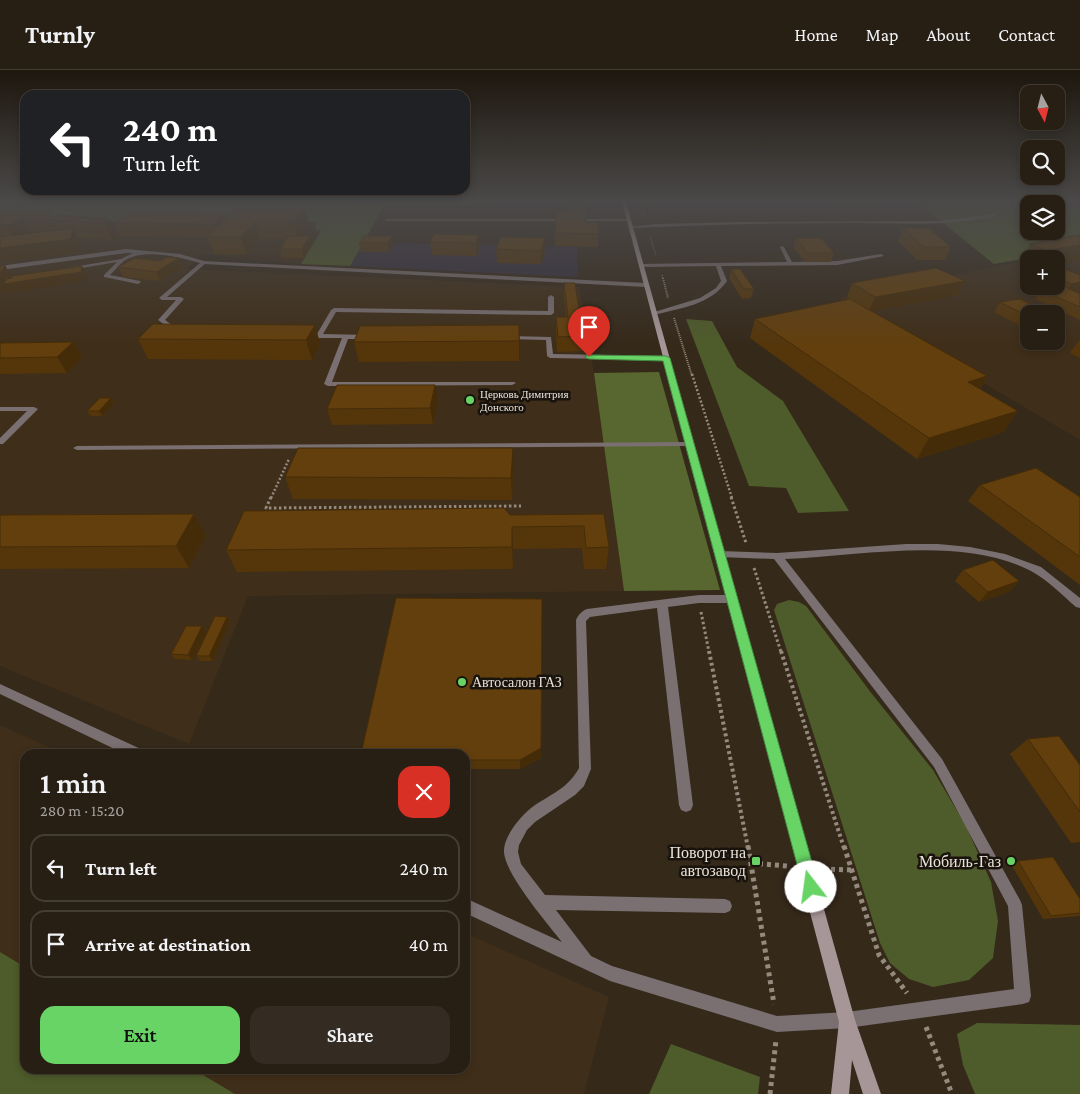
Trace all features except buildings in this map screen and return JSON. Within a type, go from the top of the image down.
[{"type":"main road","points":[[637,250],[847,1020],[872,1094]]},
{"type":"main road","points":[[840,1094],[847,1020]]},
{"type":"street","points":[[784,250],[791,264]]},
{"type":"street","points":[[0,268],[116,252],[180,256],[204,262],[646,285]]},
{"type":"street","points":[[66,269],[122,260],[139,253]]},
{"type":"street","points":[[641,265],[837,263],[881,256]]},
{"type":"street","points":[[122,260],[106,276],[138,282]]},
{"type":"street","points":[[183,335],[161,320],[181,299],[162,298],[204,262]]},
{"type":"street","points":[[654,313],[694,303],[720,289],[724,281],[718,265]]},
{"type":"street","points":[[319,336],[334,310],[551,313],[551,298]]},
{"type":"street","points":[[300,336],[375,337]]},
{"type":"street","points":[[346,336],[328,384],[512,383]]},
{"type":"street","points":[[500,338],[548,338],[550,356],[666,358]]},
{"type":"street","points":[[0,409],[34,409],[0,442]]},
{"type":"street","points":[[77,448],[689,444]]},
{"type":"street","points":[[720,554],[777,556],[892,548],[942,547],[982,551],[1033,567],[1080,604]]},
{"type":"street","points":[[470,907],[610,973],[777,1024],[847,1020],[1023,996],[1015,905],[938,763],[777,556]]},
{"type":"street","points":[[586,962],[515,866],[511,850],[520,824],[564,796],[581,782],[585,769],[581,620],[587,613],[699,599],[732,599]]},
{"type":"street","points":[[662,603],[686,805]]},
{"type":"street","points":[[0,689],[128,749]]},
{"type":"street","points":[[541,902],[725,906]]},
{"type":"path","points":[[654,250],[879,955],[919,1011],[952,1094]]},
{"type":"path","points":[[295,447],[266,508],[521,506]]},
{"type":"path","points":[[699,599],[751,863],[777,1024],[770,1094]]},
{"type":"shaded area","points":[[0,250],[310,250],[301,264],[202,254],[187,269],[579,287],[594,373],[624,591],[248,596],[189,744],[0,666]]},
{"type":"shaded area","points":[[358,250],[577,250],[578,277],[350,266]]},
{"type":"shaded area","points":[[1080,250],[1080,440],[839,298],[1020,262],[1020,295],[1065,295],[1065,256]]},
{"type":"shaded area","points":[[0,725],[53,749],[20,749],[20,1074],[470,1074],[470,935],[609,997],[584,1094],[0,1094]]},
{"type":"green space","points":[[310,250],[359,250],[350,266],[301,264]]},
{"type":"green space","points":[[976,250],[1075,250],[1065,252],[1065,250],[1020,250],[1020,259],[994,264]]},
{"type":"green space","points":[[686,319],[712,321],[737,367],[783,401],[849,511],[798,513],[786,488],[749,486]]},
{"type":"green space","points":[[659,372],[720,590],[624,591],[594,373]]},
{"type":"green space","points":[[789,600],[806,606],[872,694],[933,770],[966,826],[991,882],[998,921],[993,958],[969,980],[933,987],[909,979],[890,963],[880,943],[774,610],[777,604]]},
{"type":"green space","points":[[0,952],[20,964],[20,1074],[201,1074],[235,1094],[0,1094]]},
{"type":"green space","points":[[977,1023],[1080,1025],[1080,1094],[975,1094],[963,1065],[957,1034]]},
{"type":"green space","points":[[671,1044],[760,1077],[758,1094],[649,1094]]},
{"type":"place","name":"Церковь Димитрия Донского","points":[[470,400]]},
{"type":"place","name":"Автосалон ГАЗ","points":[[462,682]]},
{"type":"place","name":"Поворот на автозавод","points":[[756,861]]},
{"type":"place","name":"Мобиль-Газ","points":[[1011,861]]},
{"type":"route","points":[[589,357],[666,358],[811,887]]}]
